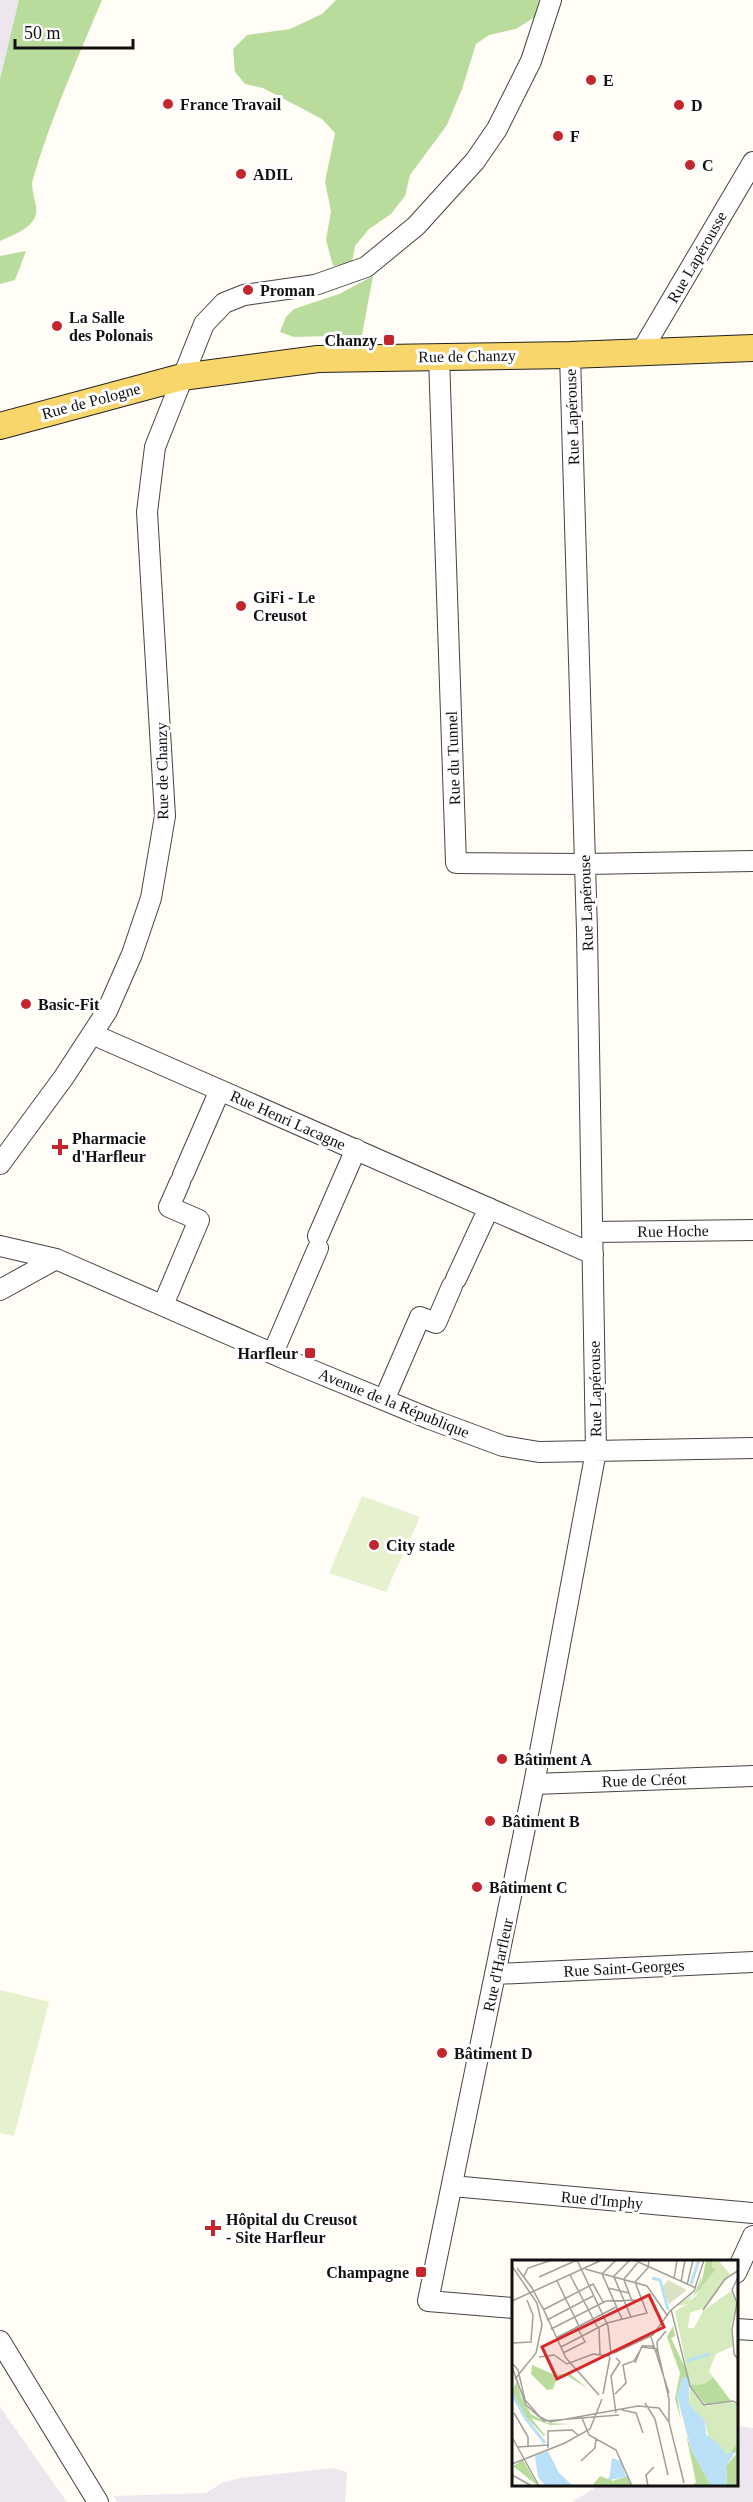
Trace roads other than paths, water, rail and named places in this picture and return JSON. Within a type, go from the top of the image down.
[{"type":"main road","name":"Rue de Chanzy","points":[[182,377],[318,359],[570,355],[753,348]]},
{"type":"main road","name":"Rue de Pologne","points":[[0,426],[182,377]]},
{"type":"street","name":"Rue de Chanzy","points":[[0,1164],[64,1077],[107,1011],[132,954],[151,898],[165,816],[147,512],[155,447],[204,324],[224,303],[244,295],[315,285],[366,267],[416,226],[475,161],[496,129],[531,61],[551,0]]},
{"type":"street","name":"Rue Lapérousse","points":[[642,352],[753,162]]},
{"type":"street","name":"Rue Lapérouse","points":[[570,355],[585,864],[596,1451]]},
{"type":"street","name":"Rue du Tunnel","points":[[439,357],[456,863],[585,864],[753,861]]},
{"type":"street","name":"Rue Henri Lacagne","points":[[92,1034],[593,1254]]},
{"type":"street","name":"Rue Henri Lacagne","points":[[163,1305],[199,1220],[169,1207],[220,1090]]},
{"type":"street","name":"Rue Henri Lacagne","points":[[273,1353],[356,1149]]},
{"type":"street","points":[[384,1400],[420,1317],[436,1323],[489,1208]]},
{"type":"street","name":"Rue Hoche","points":[[592,1232],[753,1230]]},
{"type":"street","name":"Avenue de la République","points":[[0,1245],[56,1259],[384,1400],[503,1446],[539,1452],[753,1448]]},
{"type":"street","points":[[0,1290],[56,1259]]},
{"type":"street","name":"Rue d'Harfleur","points":[[512,2308],[428,2301],[534,1784],[596,1451]]},
{"type":"street","name":"Rue de Créot","points":[[534,1784],[753,1776]]},
{"type":"street","name":"Rue Saint-Georges","points":[[496,1974],[753,1962]]},
{"type":"street","name":"Rue d'Imphy","points":[[452,2187],[753,2213]]},
{"type":"street","points":[[738,2268],[753,2236]]},
{"type":"street","points":[[738,2329],[753,2330]]},
{"type":"street","points":[[0,2341],[98,2502]]},
{"type":"place","name":"E","points":[[591,80]]},
{"type":"place","name":"France Travail","points":[[168,104]]},
{"type":"place","name":"D","points":[[679,105]]},
{"type":"place","name":"F","points":[[558,136]]},
{"type":"place","name":"C","points":[[690,165]]},
{"type":"place","name":"ADIL","points":[[241,174]]},
{"type":"place","name":"Proman","points":[[248,290]]},
{"type":"place","name":"La Salle des Polonais","points":[[57,326]]},
{"type":"place","name":"Chanzy","points":[[389,340]]},
{"type":"place","name":"GiFi - Le Creusot","points":[[241,606]]},
{"type":"place","name":"Basic-Fit","points":[[26,1004]]},
{"type":"place","name":"Pharmacie d'Harfleur","points":[[60,1147]]},
{"type":"place","name":"Harfleur","points":[[310,1353]]},
{"type":"place","name":"City stade","points":[[374,1545]]},
{"type":"place","name":"Bâtiment A","points":[[502,1759]]},
{"type":"place","name":"Bâtiment B","points":[[490,1821]]},
{"type":"place","name":"Bâtiment C","points":[[477,1887]]},
{"type":"place","name":"Bâtiment D","points":[[442,2053]]},
{"type":"place","name":"Hôpital du Creusot - Site Harfleur","points":[[213,2228]]},
{"type":"place","name":"Champagne","points":[[421,2272]]}]
